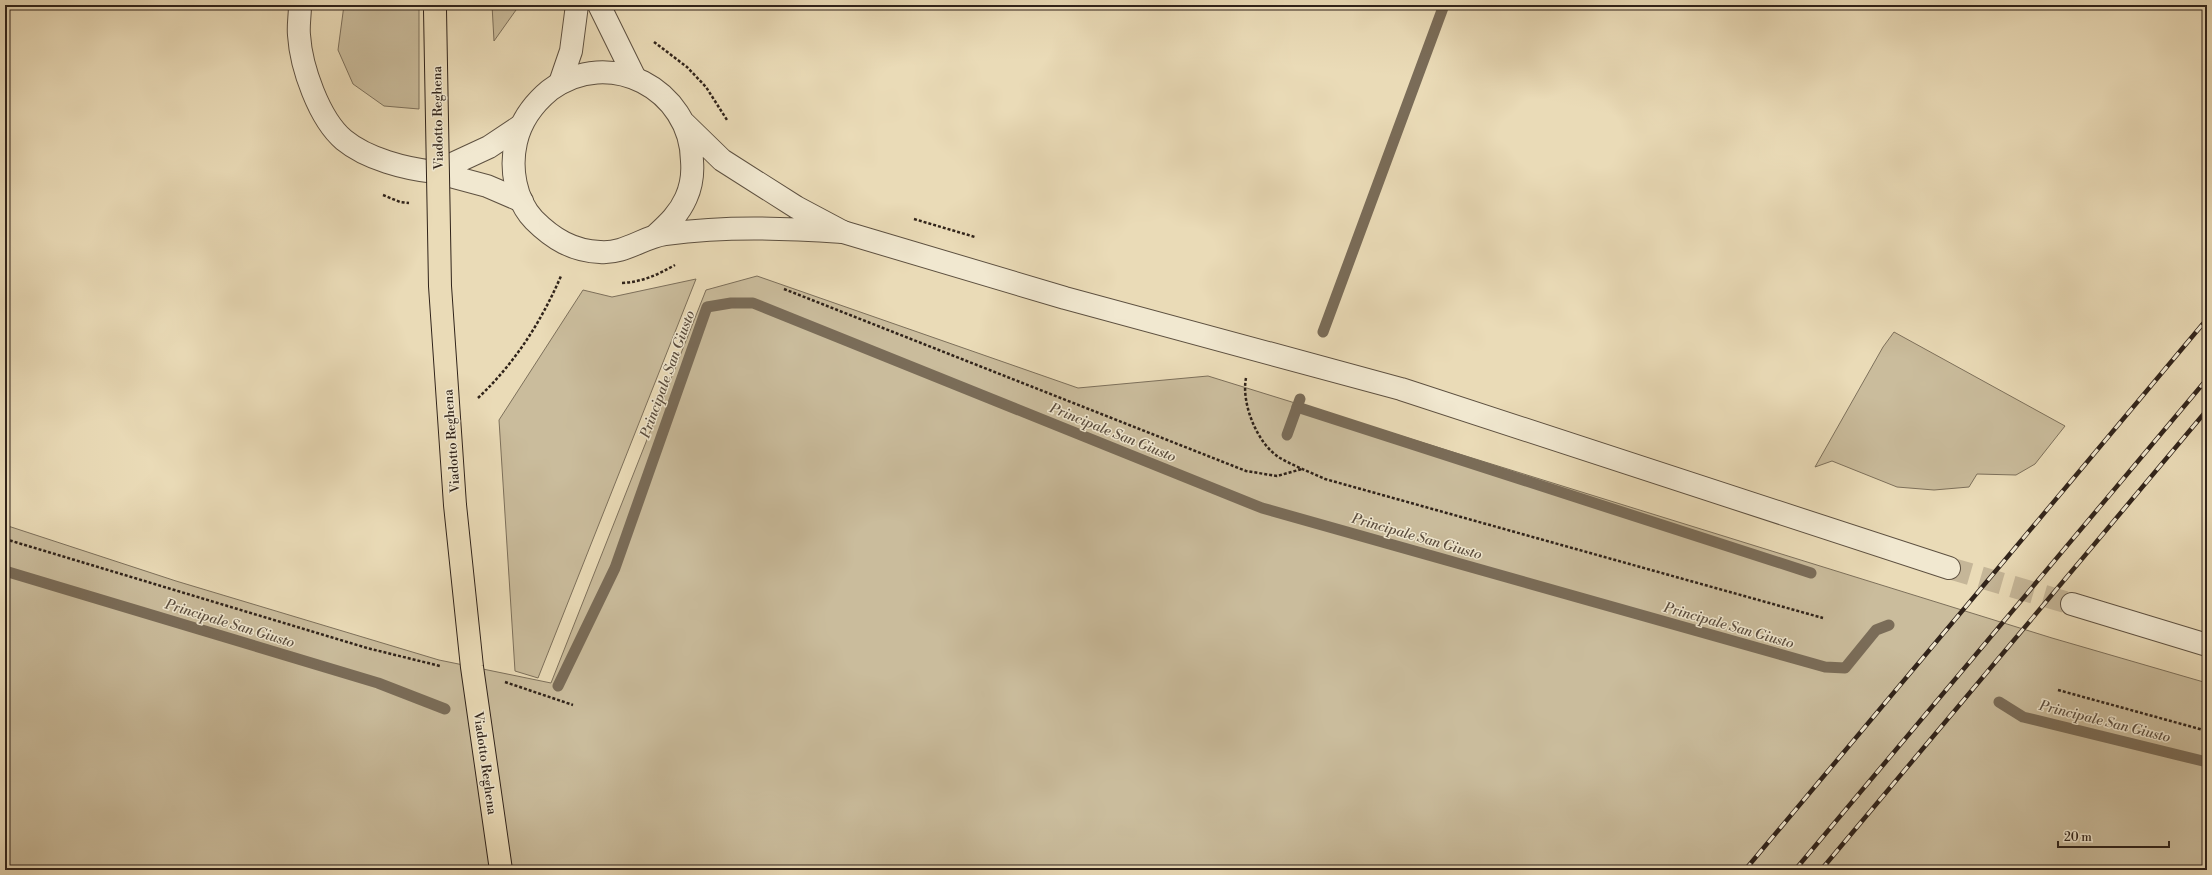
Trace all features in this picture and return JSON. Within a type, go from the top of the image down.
[{"type":"highway","name":"Viadotto Reghena","points":[[435,10],[440,286],[455,505],[472,667],[501,870]]},
{"type":"street","points":[[300,5],[299,36],[307,78],[327,120],[344,140],[374,157],[406,169],[435,172],[487,186],[522,202]]},
{"type":"street","points":[[560,83],[571,51],[577,5]]},
{"type":"street","points":[[599,5],[635,78]]},
{"type":"street","points":[[684,123],[692,147],[693,172],[686,197],[674,219],[655,236],[630,248],[602,253],[573,248],[548,234],[528,214],[516,188],[512,157],[519,127],[536,101],[560,83],[584,74],[610,72],[635,78],[655,88],[672,104],[684,123],[722,160],[752,180],[843,232],[1065,298],[1401,389],[1949,568]]},
{"type":"street","points":[[435,172],[489,147],[519,127]]},
{"type":"street","points":[[655,236],[710,228],[746,227],[843,232]]},
{"type":"street","points":[[2072,604],[2207,645]]},
{"type":"path","points":[[649,36],[658,47],[687,67],[706,87],[722,109],[728,122]]},
{"type":"path","points":[[907,216],[981,238]]},
{"type":"path","points":[[476,400],[494,383],[520,352],[542,317],[573,248]]},
{"type":"path","points":[[784,289],[1246,470],[1277,476],[1303,468]]},
{"type":"path","points":[[1252,348],[1244,387],[1250,418],[1260,438],[1278,457],[1325,479],[1822,618]]},
{"type":"path","points":[[5,539],[367,648],[442,667]]},
{"type":"path","points":[[502,681],[573,704]]},
{"type":"path","points":[[2058,690],[2207,732]]},
{"type":"shaded area","points":[[344,5],[419,5],[419,109],[384,106],[353,84],[338,50]]},
{"type":"shaded area","points":[[492,5],[517,5],[516,10],[494,41]]},
{"type":"shaded area","points":[[757,276],[1078,388],[1208,376],[2052,638],[2207,683],[2207,870],[5,870],[5,525],[176,581],[439,660],[551,683],[706,290]]},
{"type":"shaded area","points":[[696,279],[538,678],[515,671],[499,420],[583,290],[612,297]]},
{"type":"shaded area","points":[[1894,332],[2065,426],[2035,464],[2016,475],[1977,474],[1969,487],[1934,490],[1897,487],[1832,461],[1815,467],[1883,347]]},
{"type":"waterway","points":[[1323,332],[1444,5]]},
{"type":"waterway","name":"Principale San Giusto","points":[[558,686],[615,568],[707,307],[731,303],[753,303],[1262,508],[1825,667],[1845,668],[1876,630],[1889,625]]},
{"type":"waterway","points":[[1287,435],[1300,399]]},
{"type":"waterway","points":[[1297,407],[1811,573]]},
{"type":"waterway","name":"Principale San Giusto","points":[[5,571],[378,683],[445,709]]},
{"type":"waterway","name":"Principale San Giusto","points":[[1999,702],[2023,717],[2207,762]]},
{"type":"tunnel","points":[[1949,568],[2072,604]]},
{"type":"railway","points":[[1745,870],[2207,319]]},
{"type":"railway","points":[[1795,870],[2207,379]]},
{"type":"railway","points":[[1821,870],[2207,410]]}]
